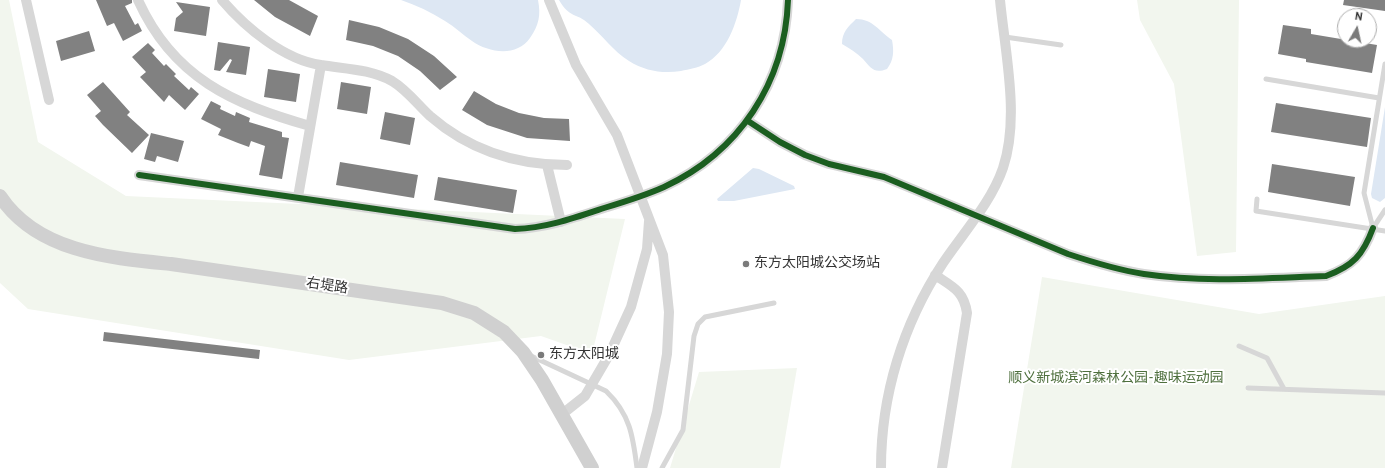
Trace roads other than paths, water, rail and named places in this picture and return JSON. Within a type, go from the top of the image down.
[{"type":"main road","name":"右堤路","points":[[0,196],[22,221],[61,245],[91,253],[126,260],[171,264],[442,303],[474,314],[504,332],[523,352],[542,380],[592,468]]},
{"type":"street","points":[[26,0],[49,100]]},
{"type":"street","points":[[138,0],[147,19],[166,47],[199,77],[228,97],[266,114],[310,126]]},
{"type":"street","points":[[222,0],[236,17],[260,37],[287,53],[321,65],[339,66],[371,73],[393,82],[430,116],[456,136],[474,146],[497,155],[519,161],[547,165],[567,165]]},
{"type":"street","points":[[548,0],[576,65],[617,134],[663,255],[669,312],[667,354],[658,405],[642,468]]},
{"type":"street","points":[[139,174],[515,229],[536,228],[561,222],[641,196],[665,186],[691,172],[713,156],[748,121],[775,71],[787,22],[788,0]]},
{"type":"street","points":[[881,468],[884,425],[890,387],[897,358],[908,326],[935,275],[992,191],[1003,169],[1008,145],[1009,92],[1000,0]]},
{"type":"street","points":[[298,197],[321,65]]},
{"type":"street","points":[[748,121],[780,142],[805,155],[829,164],[884,177],[1068,254],[1099,264],[1144,274],[1202,279],[1326,276],[1344,269],[1357,259],[1367,244],[1373,228]]},
{"type":"street","points":[[547,165],[561,222]]},
{"type":"street","points":[[561,415],[586,396],[609,355],[631,307],[647,249],[649,217]]},
{"type":"street","points":[[935,275],[960,292],[966,302],[967,313],[942,468]]},
{"type":"lane","points":[[1004,37],[1061,45]]},
{"type":"lane","points":[[1373,228],[1364,192],[1385,64]]},
{"type":"lane","points":[[1266,80],[1380,98]]},
{"type":"lane","points":[[1257,200],[1256,211],[1385,231]]},
{"type":"lane","points":[[1373,228],[1385,210]]},
{"type":"lane","points":[[662,468],[683,430],[690,364],[694,336],[698,324],[705,317],[774,303]]},
{"type":"lane","points":[[1238,346],[1267,358],[1284,389]]},
{"type":"lane","points":[[523,352],[592,385],[610,396],[626,417],[633,437],[637,468]]},
{"type":"lane","points":[[1248,388],[1385,393]]},
{"type":"place","name":"东方太阳城公交场站","points":[[746,264]]},
{"type":"place","name":"东方太阳城","points":[[541,355]]},
{"type":"park label","name":"顺义新城滨河森林公园-趣味运动园","points":[[1116,379]]}]
